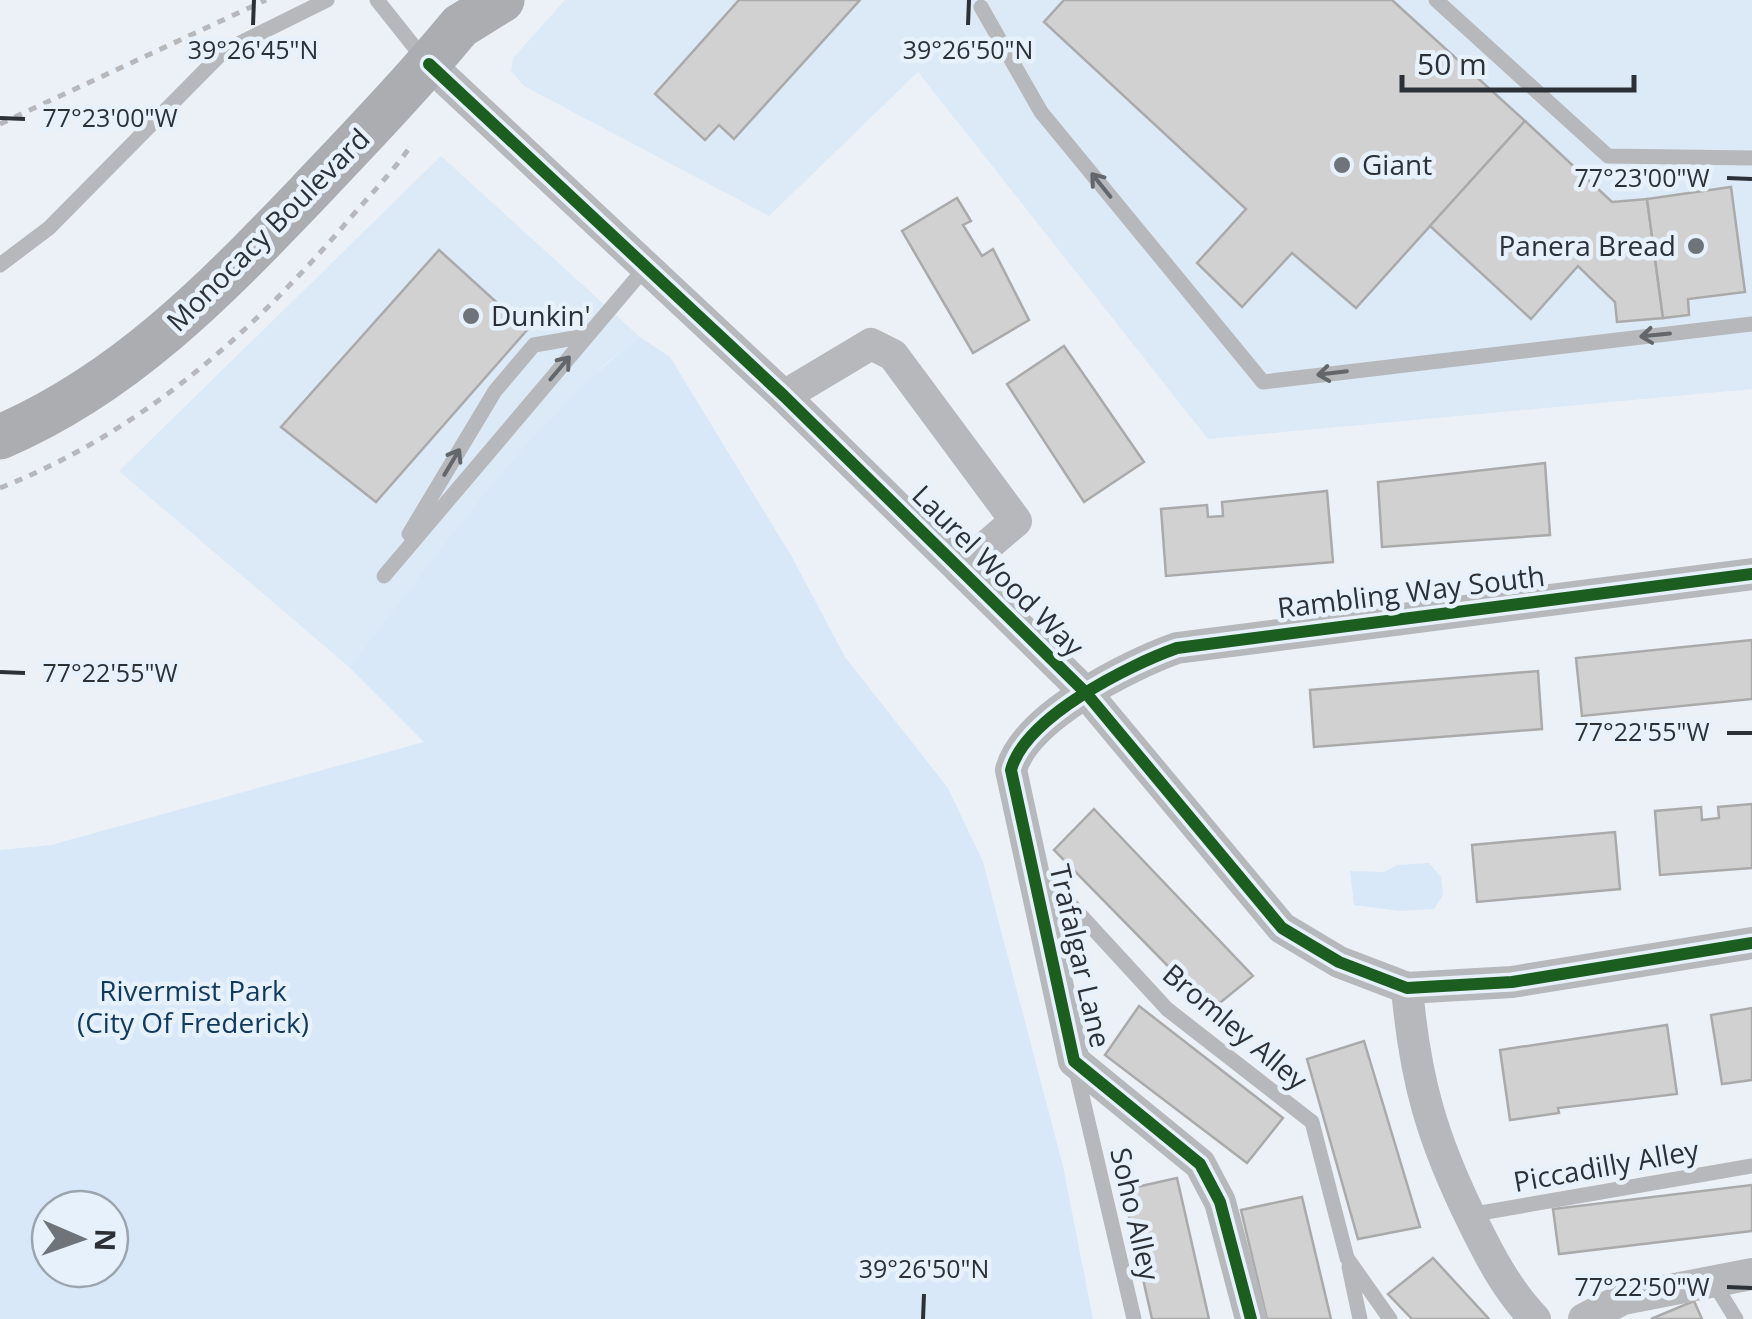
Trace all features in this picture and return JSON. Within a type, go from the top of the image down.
[{"type":"main road","name":"Monocacy Boulevard","points":[[0,437],[36,422],[104,380],[170,331],[224,280],[428,64],[463,13],[502,0]]},
{"type":"street","name":"Laurel Wood Way","points":[[428,64],[784,396],[1086,693],[1282,928],[1339,962],[1407,988],[1512,982],[1752,944]]},
{"type":"street","points":[[784,396],[871,344],[893,355],[1016,521],[960,568]]},
{"type":"street","name":"Rambling Way South","points":[[1086,693],[1144,660],[1177,648],[1752,574]]},
{"type":"street","name":"Trafalgar Lane","points":[[1086,693],[1024,743],[1011,770],[1074,1061],[1200,1164],[1220,1202],[1252,1319]]},
{"type":"street","points":[[1407,988],[1417,1075],[1442,1162],[1496,1268],[1535,1319]]},
{"type":"street","points":[[1584,1319],[1623,1299],[1752,1274]]},
{"type":"lane","points":[[0,265],[50,228],[224,50],[328,0]]},
{"type":"lane","points":[[377,0],[428,64]]},
{"type":"lane","points":[[1436,0],[1608,156],[1752,158]]},
{"type":"lane","points":[[983,2],[1041,112],[1262,382],[1752,324]]},
{"type":"lane","points":[[586,336],[541,342],[524,357],[495,392],[384,576],[645,268]]},
{"type":"lane","name":"Bromley Alley","points":[[1034,865],[1167,1010],[1312,1122],[1360,1319]]},
{"type":"lane","name":"Soho Alley","points":[[1074,1061],[1134,1319]]},
{"type":"lane","name":"Piccadilly Alley","points":[[1470,1215],[1752,1166]]},
{"type":"lane","name":"Bromley Alley","points":[[1347,1258],[1390,1319]]},
{"type":"lane","points":[[1712,1280],[1736,1319]]},
{"type":"path","points":[[0,124],[266,0]]},
{"type":"shaded area","points":[[565,0],[1752,0],[1752,389],[1208,439],[918,72],[769,216],[524,86],[511,71],[513,58]]},
{"type":"shaded area","points":[[441,156],[640,337],[607,363],[550,419],[349,667],[119,471]]},
{"type":"green space","name":"Rivermist Park (City Of Frederick)","points":[[640,337],[670,357],[792,557],[845,657],[948,788],[983,862],[1063,1166],[1093,1319],[0,1319],[0,850],[51,845],[424,742],[349,667],[486,493],[559,410]]},
{"type":"green space","points":[[1429,863],[1441,877],[1443,895],[1434,909],[1400,911],[1354,905],[1350,871],[1384,872],[1397,865]]},
{"type":"building","points":[[739,0],[860,0],[734,139],[719,125],[705,140],[655,94]]},
{"type":"building","name":"Giant","points":[[1064,0],[1392,0],[1525,121],[1356,308],[1292,253],[1242,307],[1197,263],[1246,209],[1044,22]]},
{"type":"building","points":[[1525,121],[1612,202],[1647,199],[1663,318],[1617,322],[1615,302],[1578,266],[1531,319],[1430,226]]},
{"type":"building","name":"Panera Bread","points":[[1731,187],[1745,292],[1688,299],[1689,315],[1663,318],[1647,199]]},
{"type":"building","points":[[957,198],[971,221],[963,225],[982,256],[993,249],[1029,320],[973,353],[902,231]]},
{"type":"building","points":[[439,250],[527,330],[376,502],[281,427]]},
{"type":"building","points":[[1064,346],[1144,462],[1084,502],[1007,384]]},
{"type":"building","points":[[1545,463],[1550,535],[1382,547],[1378,482]]},
{"type":"building","points":[[1327,491],[1333,562],[1166,576],[1161,509],[1207,505],[1208,517],[1223,516],[1222,502]]},
{"type":"building","points":[[1752,640],[1752,699],[1582,716],[1576,658]]},
{"type":"building","points":[[1538,671],[1542,729],[1314,747],[1310,690]]},
{"type":"building","points":[[1752,804],[1752,868],[1660,875],[1655,811],[1701,807],[1702,820],[1719,818],[1718,807]]},
{"type":"building","points":[[1094,809],[1253,976],[1211,1010],[1054,850]]},
{"type":"building","points":[[1615,832],[1620,889],[1477,902],[1472,845]]},
{"type":"building","points":[[1139,1006],[1283,1118],[1247,1163],[1105,1055]]},
{"type":"building","points":[[1752,1008],[1752,1080],[1722,1084],[1711,1015]]},
{"type":"building","points":[[1667,1025],[1677,1094],[1558,1108],[1559,1113],[1510,1120],[1500,1050]]},
{"type":"building","points":[[1364,1041],[1420,1227],[1358,1239],[1307,1059]]},
{"type":"building","points":[[1177,1178],[1209,1319],[1152,1319],[1123,1190]]},
{"type":"building","points":[[1752,1185],[1752,1231],[1559,1254],[1553,1209]]},
{"type":"building","points":[[1302,1197],[1331,1319],[1267,1319],[1241,1210]]},
{"type":"building","points":[[1433,1258],[1489,1319],[1412,1319],[1388,1294]]},
{"type":"building","points":[[1694,1301],[1702,1319],[1651,1319]]},
{"type":"cycle path","points":[[429,64],[784,396],[1086,693],[1282,928],[1339,962],[1407,988],[1512,982],[1752,943]]},
{"type":"cycle path","points":[[1251,1319],[1220,1202],[1200,1164],[1074,1061],[1011,770],[1020,750],[1036,731],[1081,696],[1177,648],[1752,574]]},
{"type":"place","name":"Giant","points":[[1342,165]]},
{"type":"place","name":"Panera Bread","points":[[1696,246]]},
{"type":"place","name":"Dunkin'","points":[[471,316]]}]
